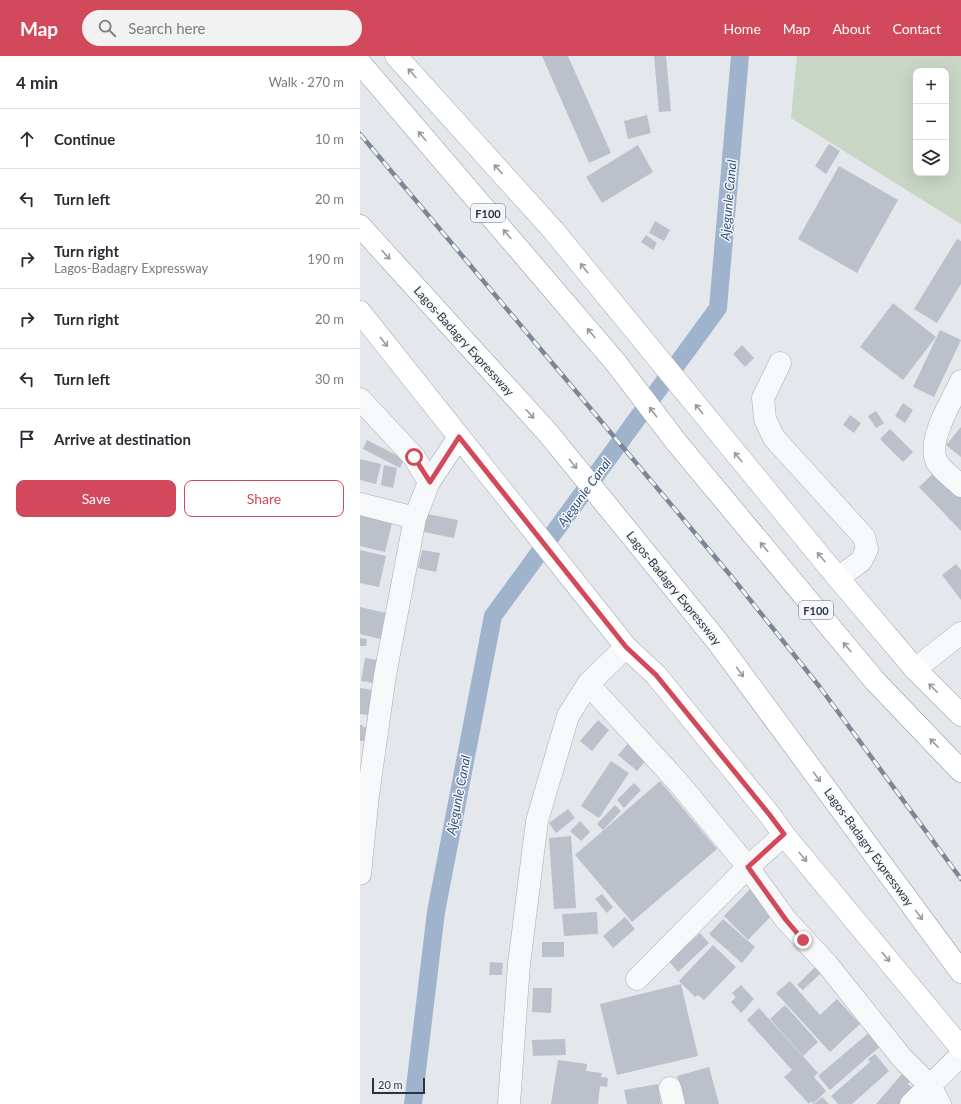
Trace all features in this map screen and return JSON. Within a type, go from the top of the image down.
[{"type":"main road","points":[[396,56],[553,230],[838,578],[915,669],[961,715]]},
{"type":"main road","name":"F100","points":[[360,63],[616,363],[677,443],[875,681],[961,771]]},
{"type":"main road","name":"Lagos-Badagry Expressway","points":[[360,226],[548,433],[717,641],[961,972]]},
{"type":"main road","points":[[360,312],[459,437],[505,492],[626,647],[656,675],[784,834],[961,1048]]},
{"type":"street","points":[[780,363],[763,398],[765,418],[774,438],[864,537],[867,549],[861,561],[838,578]]},
{"type":"street","points":[[961,381],[935,438],[933,452],[938,463],[961,486]]},
{"type":"street","points":[[360,399],[414,457],[430,482]]},
{"type":"street","points":[[360,874],[368,795],[385,675],[415,518],[430,482],[459,437]]},
{"type":"street","points":[[360,504],[415,518]]},
{"type":"street","points":[[915,669],[961,633]]},
{"type":"street","points":[[509,1104],[519,964],[537,821],[568,716],[588,684],[626,647]]},
{"type":"street","points":[[588,684],[677,781],[748,867],[786,920],[827,964],[902,1058],[935,1095]]},
{"type":"street","points":[[637,979],[748,867],[784,834]]},
{"type":"street","points":[[911,1104],[935,1095],[961,1055]]},
{"type":"green space","points":[[797,56],[961,56],[961,224],[791,118]]},
{"type":"building","points":[[542,56],[568,56],[611,153],[589,163]]},
{"type":"building","points":[[654,56],[666,56],[671,111],[659,112]]},
{"type":"building","points":[[647,115],[651,133],[628,139],[624,121]]},
{"type":"building","points":[[829,144],[840,151],[826,174],[815,166]]},
{"type":"building","points":[[638,145],[653,172],[602,203],[586,177]]},
{"type":"building","points":[[839,166],[898,200],[857,273],[798,239]]},
{"type":"building","points":[[655,221],[670,230],[664,241],[649,233]]},
{"type":"building","points":[[646,235],[657,243],[653,250],[641,242]]},
{"type":"building","points":[[957,239],[961,241],[961,284],[937,323],[914,309]]},
{"type":"building","points":[[893,303],[936,337],[903,380],[860,347]]},
{"type":"building","points":[[940,330],[961,340],[934,397],[913,387]]},
{"type":"building","points":[[742,345],[754,358],[745,367],[733,354]]},
{"type":"building","points":[[903,403],[913,410],[905,423],[895,416]]},
{"type":"building","points":[[876,411],[884,423],[876,428],[868,416]]},
{"type":"building","points":[[850,415],[861,423],[854,433],[843,425]]},
{"type":"building","points":[[961,427],[961,457],[946,445]]},
{"type":"building","points":[[890,429],[913,452],[903,462],[880,439]]},
{"type":"building","points":[[367,440],[404,459],[400,468],[363,449]]},
{"type":"building","points":[[360,459],[381,464],[376,484],[360,480]]},
{"type":"building","points":[[384,465],[397,468],[393,488],[381,485]]},
{"type":"building","points":[[937,470],[961,495],[961,531],[919,487]]},
{"type":"building","points":[[360,511],[393,519],[385,552],[360,546]]},
{"type":"building","points":[[427,514],[458,520],[454,538],[424,532]]},
{"type":"building","points":[[360,550],[386,556],[379,587],[360,583]]},
{"type":"building","points":[[422,550],[440,553],[436,572],[418,568]]},
{"type":"building","points":[[956,564],[961,570],[961,600],[942,575]]},
{"type":"building","points":[[360,607],[386,613],[380,639],[360,634]]},
{"type":"building","points":[[360,638],[367,639],[366,646],[360,646]]},
{"type":"building","points":[[365,658],[377,660],[373,683],[361,681]]},
{"type":"building","points":[[360,688],[372,690],[375,705],[368,715],[360,714]]},
{"type":"building","points":[[598,720],[609,730],[592,751],[580,741]]},
{"type":"building","points":[[360,725],[370,728],[369,741],[360,741]]},
{"type":"building","points":[[630,741],[649,757],[637,771],[618,755]]},
{"type":"building","points":[[611,761],[629,773],[599,818],[581,806]]},
{"type":"building","points":[[660,781],[717,849],[632,922],[575,855]]},
{"type":"building","points":[[634,783],[641,790],[624,808],[617,800]]},
{"type":"building","points":[[615,805],[621,811],[603,830],[597,824]]},
{"type":"building","points":[[568,809],[575,818],[556,833],[549,823]]},
{"type":"building","points":[[580,821],[590,832],[581,841],[570,831]]},
{"type":"building","points":[[571,836],[576,908],[554,909],[549,838]]},
{"type":"building","points":[[752,887],[776,911],[748,940],[724,916]]},
{"type":"building","points":[[602,894],[613,907],[607,913],[595,899]]},
{"type":"building","points":[[597,912],[598,934],[564,936],[562,914]]},
{"type":"building","points":[[625,917],[635,929],[613,948],[603,936]]},
{"type":"building","points":[[723,919],[755,947],[742,963],[709,934]]},
{"type":"building","points":[[700,933],[709,943],[678,972],[669,961]]},
{"type":"building","points":[[542,942],[564,942],[564,957],[542,957]]},
{"type":"building","points":[[713,945],[736,967],[704,1000],[698,995],[695,997],[679,981]]},
{"type":"building","points":[[490,962],[503,963],[502,975],[489,975]]},
{"type":"building","points":[[819,963],[825,969],[803,990],[797,985]]},
{"type":"building","points":[[790,981],[820,1015],[837,999],[860,1024],[830,1052],[776,993]]},
{"type":"building","points":[[681,984],[698,1056],[617,1075],[600,1004]]},
{"type":"building","points":[[741,985],[754,999],[741,1013],[731,1002],[736,997],[732,993]]},
{"type":"building","points":[[533,988],[552,988],[551,1013],[532,1012]]},
{"type":"building","points":[[785,1005],[818,1042],[803,1056],[770,1019]]},
{"type":"building","points":[[759,1008],[818,1073],[814,1077],[826,1091],[813,1104],[811,1101],[809,1104],[784,1077],[792,1070],[747,1020]]},
{"type":"building","points":[[872,1030],[884,1043],[830,1090],[818,1076]]},
{"type":"building","points":[[565,1039],[566,1055],[533,1056],[532,1040]]},
{"type":"building","points":[[875,1054],[889,1071],[852,1104],[838,1104],[831,1096],[870,1062],[868,1059]]},
{"type":"building","points":[[558,1060],[587,1064],[586,1071],[602,1073],[601,1077],[608,1078],[607,1087],[600,1086],[598,1104],[551,1104]]},
{"type":"building","points":[[709,1067],[719,1104],[685,1104],[677,1076]]},
{"type":"building","points":[[902,1074],[910,1081],[908,1084],[913,1088],[899,1104],[876,1104]]},
{"type":"building","points":[[658,1084],[661,1104],[627,1104],[624,1090]]},
{"type":"building","points":[[822,1097],[829,1104],[814,1104]]},
{"type":"waterway","name":"Ajegunle Canal","points":[[413,1104],[436,912],[493,616],[718,308],[740,56]]},
{"type":"railway","points":[[360,134],[731,576],[819,686],[961,879]]},
{"type":"route","points":[[414,457],[430,482],[459,437],[505,492],[626,647],[656,675],[769,814],[784,834],[748,867],[786,920],[803,940]]}]
